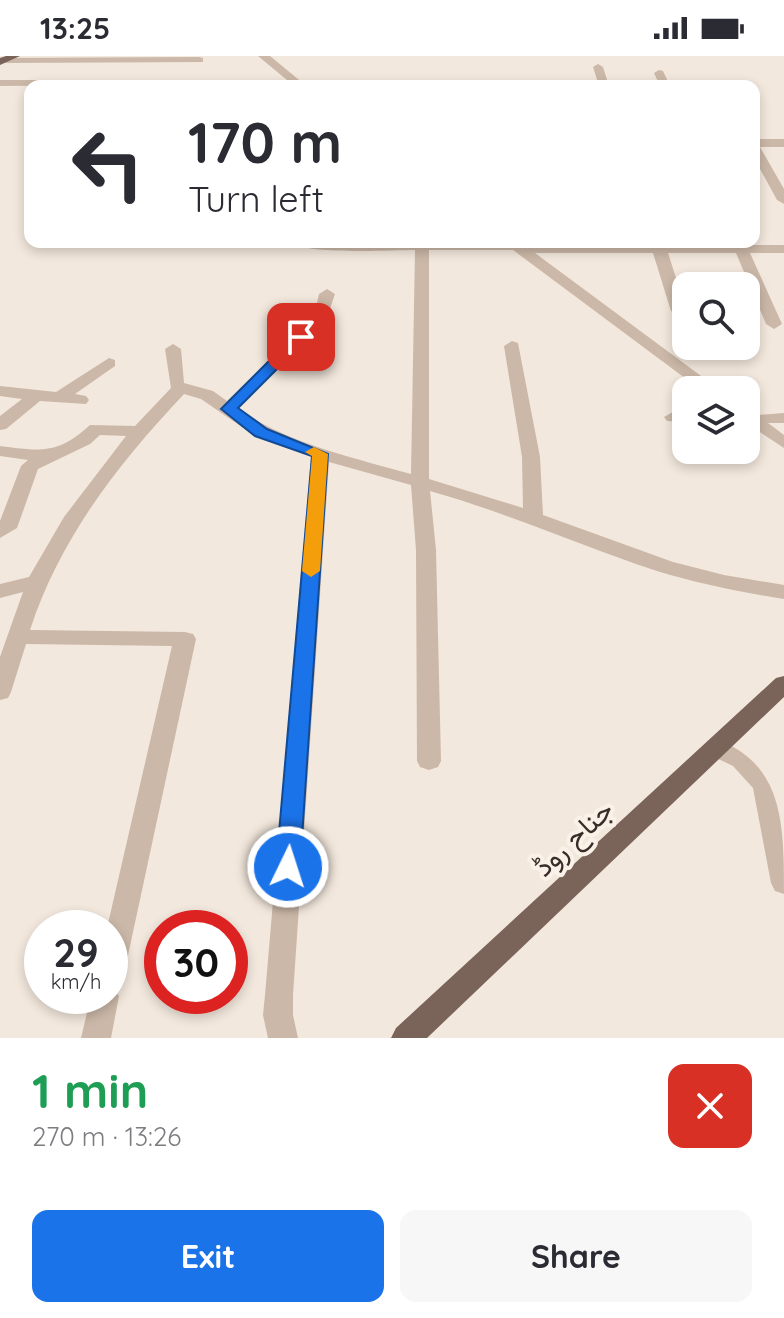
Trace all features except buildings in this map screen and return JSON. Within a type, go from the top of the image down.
[{"type":"main road","points":[[2,59],[15,56]]},
{"type":"main road","name":"جناح روڈ","points":[[406,1038],[784,684]]},
{"type":"street","points":[[263,56],[295,80]]},
{"type":"street","points":[[2,59],[199,60]]},
{"type":"street","points":[[598,67],[602,80]]},
{"type":"street","points":[[659,73],[662,80]]},
{"type":"street","points":[[0,83],[24,83]]},
{"type":"street","points":[[760,145],[784,143]]},
{"type":"street","points":[[760,154],[778,179],[784,200]]},
{"type":"street","points":[[760,247],[784,249]]},
{"type":"street","points":[[422,248],[420,482],[426,550],[429,761]]},
{"type":"street","points":[[518,248],[693,376]]},
{"type":"street","points":[[660,248],[672,288]]},
{"type":"street","points":[[741,248],[774,324]]},
{"type":"street","points":[[228,409],[321,317],[327,294]]},
{"type":"street","points":[[512,346],[531,457],[533,518]]},
{"type":"street","points":[[173,349],[176,384],[180,388],[207,395],[261,432],[320,454],[533,518],[666,567],[724,582],[784,592]]},
{"type":"street","points":[[59,398],[109,363]]},
{"type":"street","points":[[0,692],[38,582],[67,528],[138,432],[180,388]]},
{"type":"street","points":[[0,391],[80,400]]},
{"type":"street","points":[[0,425],[34,397]]},
{"type":"street","points":[[760,419],[784,418]]},
{"type":"street","points":[[760,422],[784,443]]},
{"type":"street","points":[[0,532],[7,528],[9,494],[30,466],[84,440],[96,429],[138,432]]},
{"type":"street","points":[[0,451],[48,457]]},
{"type":"street","points":[[283,1038],[278,1015],[279,995],[320,454]]},
{"type":"street","points":[[0,591],[38,582]]},
{"type":"street","points":[[18,637],[185,639],[124,910]]},
{"type":"street","points":[[716,748],[742,760],[765,785],[784,883]]},
{"type":"street","points":[[96,1038],[101,1014]]},
{"type":"slow traffic","points":[[311,571],[320,454],[314,452]]},
{"type":"route","points":[[288,867],[320,454],[261,432],[228,409],[301,337]]}]
